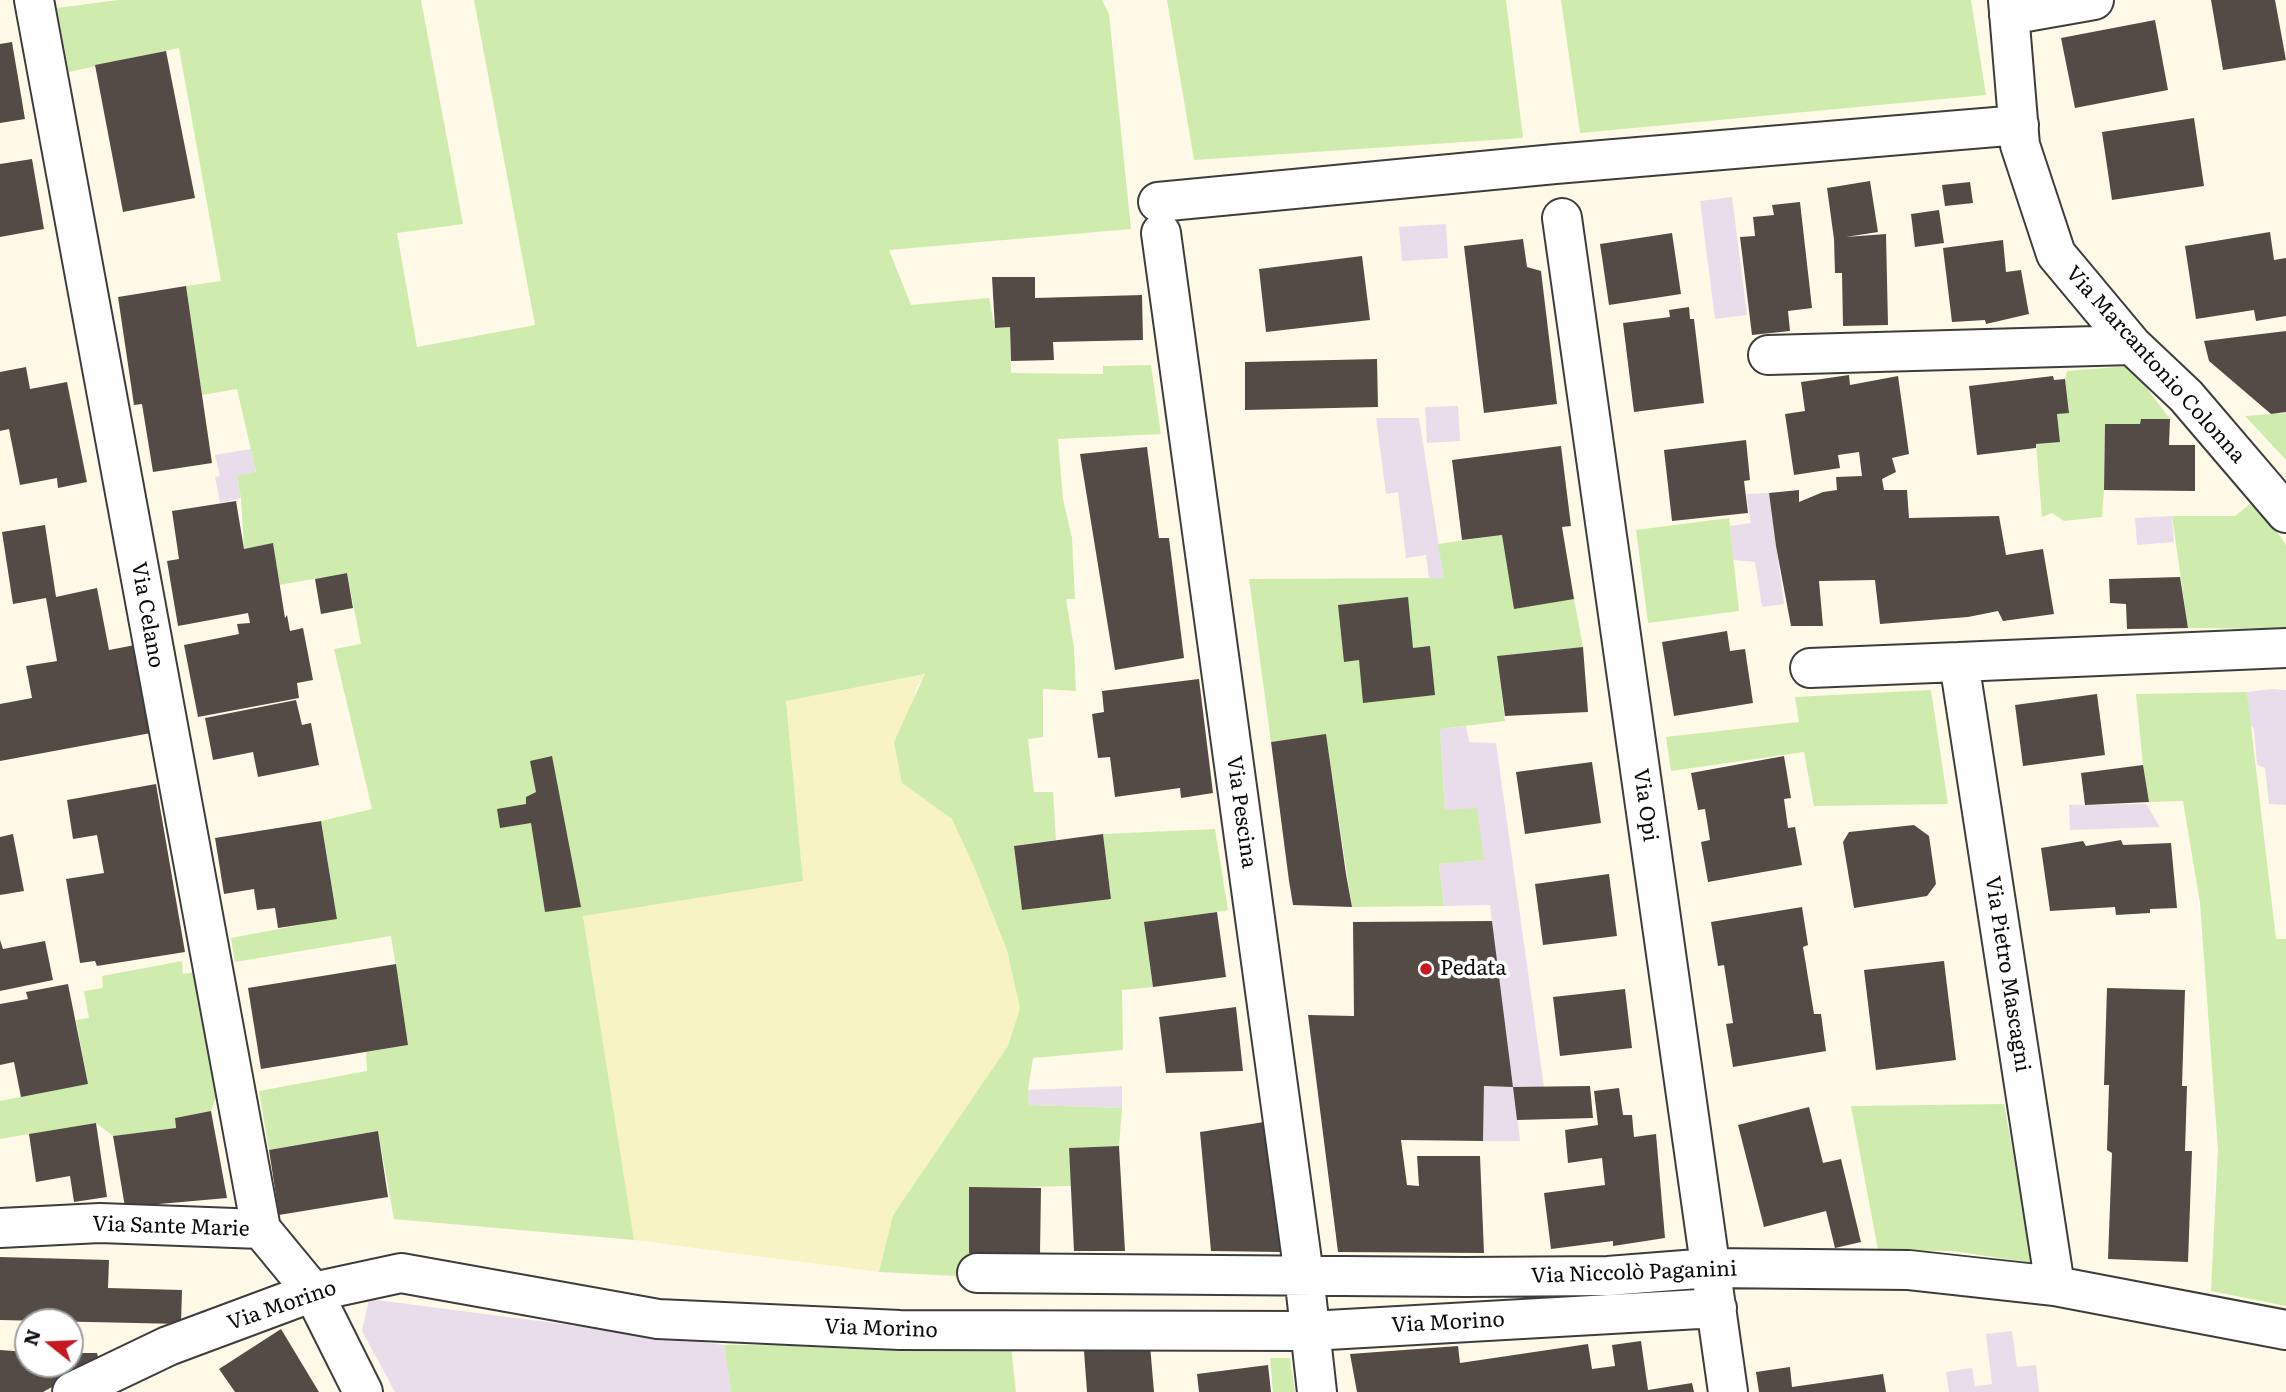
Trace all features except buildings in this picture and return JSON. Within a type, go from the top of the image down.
[{"type":"street","name":"Via Celano","points":[[34,0],[261,1229]]},
{"type":"street","points":[[2009,7],[2094,0]]},
{"type":"street","name":"Via Marcantonio Colonna","points":[[2009,7],[2020,145],[2056,254],[2132,345],[2186,396],[2286,513]]},
{"type":"street","name":"Via Pescina","points":[[1317,1392],[1304,1275],[1160,217],[1555,164],[2019,125]]},
{"type":"street","name":"Via Opi","points":[[1562,218],[1728,1392]]},
{"type":"street","points":[[1768,355],[2132,345]]},
{"type":"street","points":[[1810,668],[2286,648]]},
{"type":"street","name":"Via Pietro Mascagni","points":[[1959,662],[2055,1286]]},
{"type":"street","name":"Via Sante Marie","points":[[0,1228],[100,1223],[261,1229],[313,1292],[363,1392]]},
{"type":"street","name":"Via Niccolò Paganini","points":[[977,1273],[1608,1276],[1710,1268],[1909,1270],[2055,1286],[2286,1330]]},
{"type":"street","name":"Via Morino","points":[[72,1392],[168,1346],[313,1292],[401,1272],[658,1319],[900,1330],[1310,1331],[1717,1308]]},
{"type":"shaded area","points":[[1732,197],[1747,315],[1715,319],[1700,201]]},
{"type":"shaded area","points":[[1446,224],[1448,258],[1402,261],[1399,227]]},
{"type":"shaded area","points":[[1458,406],[1460,441],[1427,443],[1425,407]]},
{"type":"shaded area","points":[[1376,418],[1419,418],[1444,578],[1429,578],[1426,555],[1406,558],[1398,492],[1386,494]]},
{"type":"shaded area","points":[[251,449],[256,473],[237,477],[241,498],[220,503],[215,477],[220,476],[215,455]]},
{"type":"shaded area","points":[[1769,493],[1784,604],[1762,607],[1755,562],[1733,560],[1730,526],[1751,523],[1746,494]]},
{"type":"shaded area","points":[[2172,516],[2174,542],[2137,545],[2135,518]]},
{"type":"shaded area","points":[[926,674],[916,688],[902,783],[952,819],[975,869],[1007,952],[1020,1008],[1008,1046],[893,1215],[879,1272],[634,1240],[583,915],[803,881],[786,701]]},
{"type":"shaded area","points":[[2286,690],[2286,805],[2269,804],[2265,768],[2257,765],[2254,729],[2250,725],[2247,692]]},
{"type":"shaded area","points":[[1466,726],[1469,742],[1496,743],[1544,1087],[1514,1088],[1520,1141],[1483,1141],[1484,1086],[1513,1087],[1490,905],[1444,906],[1439,864],[1483,860],[1445,810],[1440,729]]},
{"type":"shaded area","points":[[2146,804],[2160,827],[2070,830],[2069,805]]},
{"type":"shaded area","points":[[1122,1086],[1122,1108],[1029,1105],[1028,1090]]},
{"type":"shaded area","points":[[369,1299],[724,1345],[731,1392],[395,1392],[362,1331]]},
{"type":"shaded area","points":[[2012,1331],[2017,1367],[2036,1365],[2039,1392],[1949,1392],[1946,1372],[1972,1368],[1975,1386],[1992,1384],[1986,1334]]},
{"type":"green space","points":[[118,0],[421,0],[463,224],[397,233],[417,347],[535,325],[474,0],[1102,0],[1109,14],[1131,229],[889,250],[911,305],[989,298],[995,328],[1010,327],[1011,373],[1103,374],[1103,366],[1151,365],[1161,434],[1058,439],[1063,499],[1072,538],[1075,599],[1066,599],[1074,648],[1076,691],[1043,689],[1043,737],[1028,739],[1034,792],[1053,792],[1056,840],[1014,846],[1022,910],[1111,899],[1103,834],[1215,829],[1228,910],[1144,923],[1153,987],[1122,990],[1123,1050],[1033,1058],[1028,1090],[1029,1105],[1122,1108],[1119,1146],[1069,1148],[1071,1186],[969,1188],[969,1253],[956,1276],[879,1272],[893,1215],[1008,1046],[1020,1008],[1007,951],[952,819],[902,783],[894,742],[925,674],[786,701],[803,881],[583,916],[634,1240],[394,1219],[378,1131],[269,1150],[259,1091],[367,1071],[366,1052],[408,1045],[391,936],[235,962],[231,938],[337,918],[321,821],[372,809],[334,649],[361,644],[347,573],[279,585],[273,544],[244,549],[237,476],[256,472],[237,389],[202,395],[186,286],[221,281],[179,48],[69,72],[57,8]]},
{"type":"green space","points":[[1167,0],[1506,0],[1523,138],[1194,160]]},
{"type":"green space","points":[[1561,0],[1971,0],[1986,95],[1580,133]]},
{"type":"green space","points":[[2130,366],[2170,419],[2141,419],[2140,424],[2105,424],[2102,517],[2064,521],[2052,513],[2042,517],[2036,444],[2060,441],[2057,414],[2069,412],[2065,379],[2067,371]]},
{"type":"green space","points":[[2286,413],[2286,460],[2245,416]]},
{"type":"green space","points":[[2250,504],[2268,519],[2286,545],[2286,629],[2188,628],[2172,516],[2235,516]]},
{"type":"green space","points":[[1729,518],[1739,611],[1648,623],[1636,530]]},
{"type":"green space","points":[[1502,535],[1574,599],[1583,647],[1497,656],[1505,721],[1440,729],[1445,810],[1477,808],[1484,860],[1439,864],[1444,906],[1352,907],[1326,735],[1271,742],[1249,579],[1444,578],[1438,544]]},
{"type":"green space","points":[[1931,690],[1948,804],[1814,806],[1804,752],[1671,771],[1666,737],[1799,722],[1795,697]]},
{"type":"green space","points":[[2247,692],[2276,939],[2286,939],[2286,1306],[2211,1291],[2218,1150],[2200,903],[2183,801],[2149,802],[2136,694]]},
{"type":"green space","points":[[182,961],[183,974],[195,972],[219,1088],[211,1111],[175,1118],[176,1128],[113,1136],[96,1123],[0,1139],[0,1101],[88,1084],[76,1020],[89,1018],[84,991],[103,988],[102,976]]},
{"type":"green space","points":[[2004,1104],[2033,1263],[1953,1251],[1878,1250],[1851,1106]]},
{"type":"green space","points":[[724,1345],[1011,1346],[1016,1392],[731,1392]]},
{"type":"green space","points":[[1270,1358],[1290,1358],[1295,1392],[1273,1392]]},
{"type":"place","name":"Pedata","points":[[1426,969]]}]
